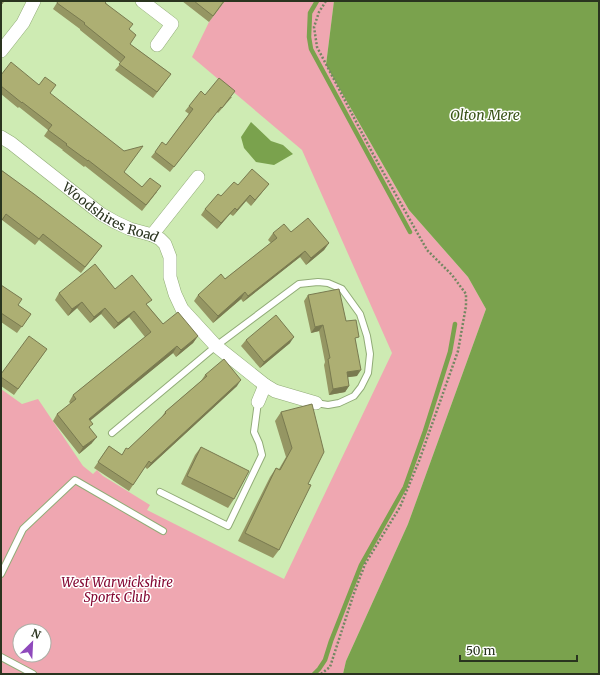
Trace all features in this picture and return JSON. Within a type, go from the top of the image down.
[{"type":"street","points":[[1,51],[23,24],[34,1]]},
{"type":"street","points":[[142,1],[172,24],[157,45]]},
{"type":"street","name":"Woodshires Road","points":[[1,137],[11,143],[101,214],[130,229],[160,238],[165,244],[170,257],[170,277],[175,294],[182,309],[216,346],[265,386],[275,391],[316,402]]},
{"type":"street","points":[[152,235],[198,177]]},
{"type":"street","points":[[258,402],[265,386]]},
{"type":"lane","name":"Woodshires Road","points":[[112,433],[216,346],[299,284],[318,282],[328,283],[342,289],[360,314],[367,336],[370,354],[368,374],[354,396],[339,403],[328,405],[316,402]]},
{"type":"lane","points":[[160,492],[228,526],[262,455],[254,432],[258,402]]},
{"type":"lane","points":[[1,574],[23,529],[75,480],[163,531]]},
{"type":"lane","points":[[1,657],[33,674]]},
{"type":"path","points":[[321,674],[330,667],[365,564],[400,507],[419,461],[458,351],[466,306],[466,294],[452,275],[427,250],[317,47],[314,27],[319,12],[326,1]]},
{"type":"green space","name":"West Warwickshire Sports Club","points":[[225,1],[334,1],[326,65],[409,210],[468,277],[486,309],[408,524],[346,661],[343,674],[1,674],[1,389],[22,404],[38,399],[83,466],[93,474],[97,470],[103,476],[150,505],[147,510],[284,579],[392,353],[302,150],[192,57],[209,22]]},
{"type":"water","name":"Olton Mere","points":[[334,1],[599,1],[599,674],[343,674],[346,661],[408,524],[486,309],[468,277],[409,210],[326,65]]},
{"type":"water","points":[[251,122],[271,141],[283,145],[293,154],[274,165],[256,162],[244,148],[241,137]]},
{"type":"building","points":[[58,1],[107,1],[105,3],[133,24],[129,29],[136,35],[130,44],[171,74],[157,92],[119,64],[125,57],[84,24],[85,23],[57,3]]},
{"type":"building","points":[[194,1],[224,1],[213,16]]},
{"type":"building","points":[[11,62],[39,85],[45,77],[56,85],[50,93],[124,151],[143,146],[124,172],[142,187],[150,178],[161,186],[146,205],[66,145],[67,144],[48,130],[52,125],[1,86],[1,75]]},
{"type":"building","points":[[219,78],[235,91],[174,167],[155,152],[162,142],[166,145],[193,109],[189,106],[201,91],[205,95]]},
{"type":"building","points":[[252,169],[269,184],[255,200],[250,195],[237,210],[235,208],[221,223],[205,209],[218,194],[221,196],[234,182],[238,185]]},
{"type":"building","points":[[1,170],[102,246],[85,267],[43,234],[39,239],[6,214],[1,220]]},
{"type":"building","points":[[308,218],[329,243],[311,258],[305,251],[248,296],[245,292],[218,316],[198,295],[221,274],[225,279],[277,238],[273,233],[284,224],[291,232]]},
{"type":"building","points":[[95,264],[115,289],[132,275],[152,300],[146,304],[163,324],[178,312],[198,336],[181,350],[177,346],[89,419],[93,424],[89,427],[97,437],[83,447],[57,414],[76,399],[73,395],[151,332],[134,311],[118,323],[105,308],[94,317],[82,302],[72,309],[59,293]]},
{"type":"building","points":[[1,285],[22,299],[18,305],[31,314],[22,327],[1,313]]},
{"type":"building","points":[[339,289],[346,321],[356,320],[359,337],[355,338],[361,370],[347,372],[349,386],[333,389],[328,359],[330,358],[323,325],[315,327],[308,295]]},
{"type":"building","points":[[276,315],[294,337],[264,362],[246,340]]},
{"type":"building","points":[[29,336],[47,349],[18,389],[1,377],[1,374]]},
{"type":"building","points":[[224,359],[241,380],[151,463],[149,461],[133,485],[98,462],[109,446],[122,455],[126,448],[128,449],[166,413],[165,412],[207,376],[205,375]]},
{"type":"building","points":[[312,404],[324,452],[308,484],[311,485],[279,550],[245,533],[276,468],[280,470],[292,448],[281,412]]},
{"type":"building","points":[[201,447],[249,471],[234,499],[187,476]]},
{"type":"waterway","points":[[317,1],[310,13],[309,37],[311,49],[410,232]]},
{"type":"waterway","points":[[314,674],[325,660],[361,565],[405,487],[425,431],[450,352],[455,324]]}]
